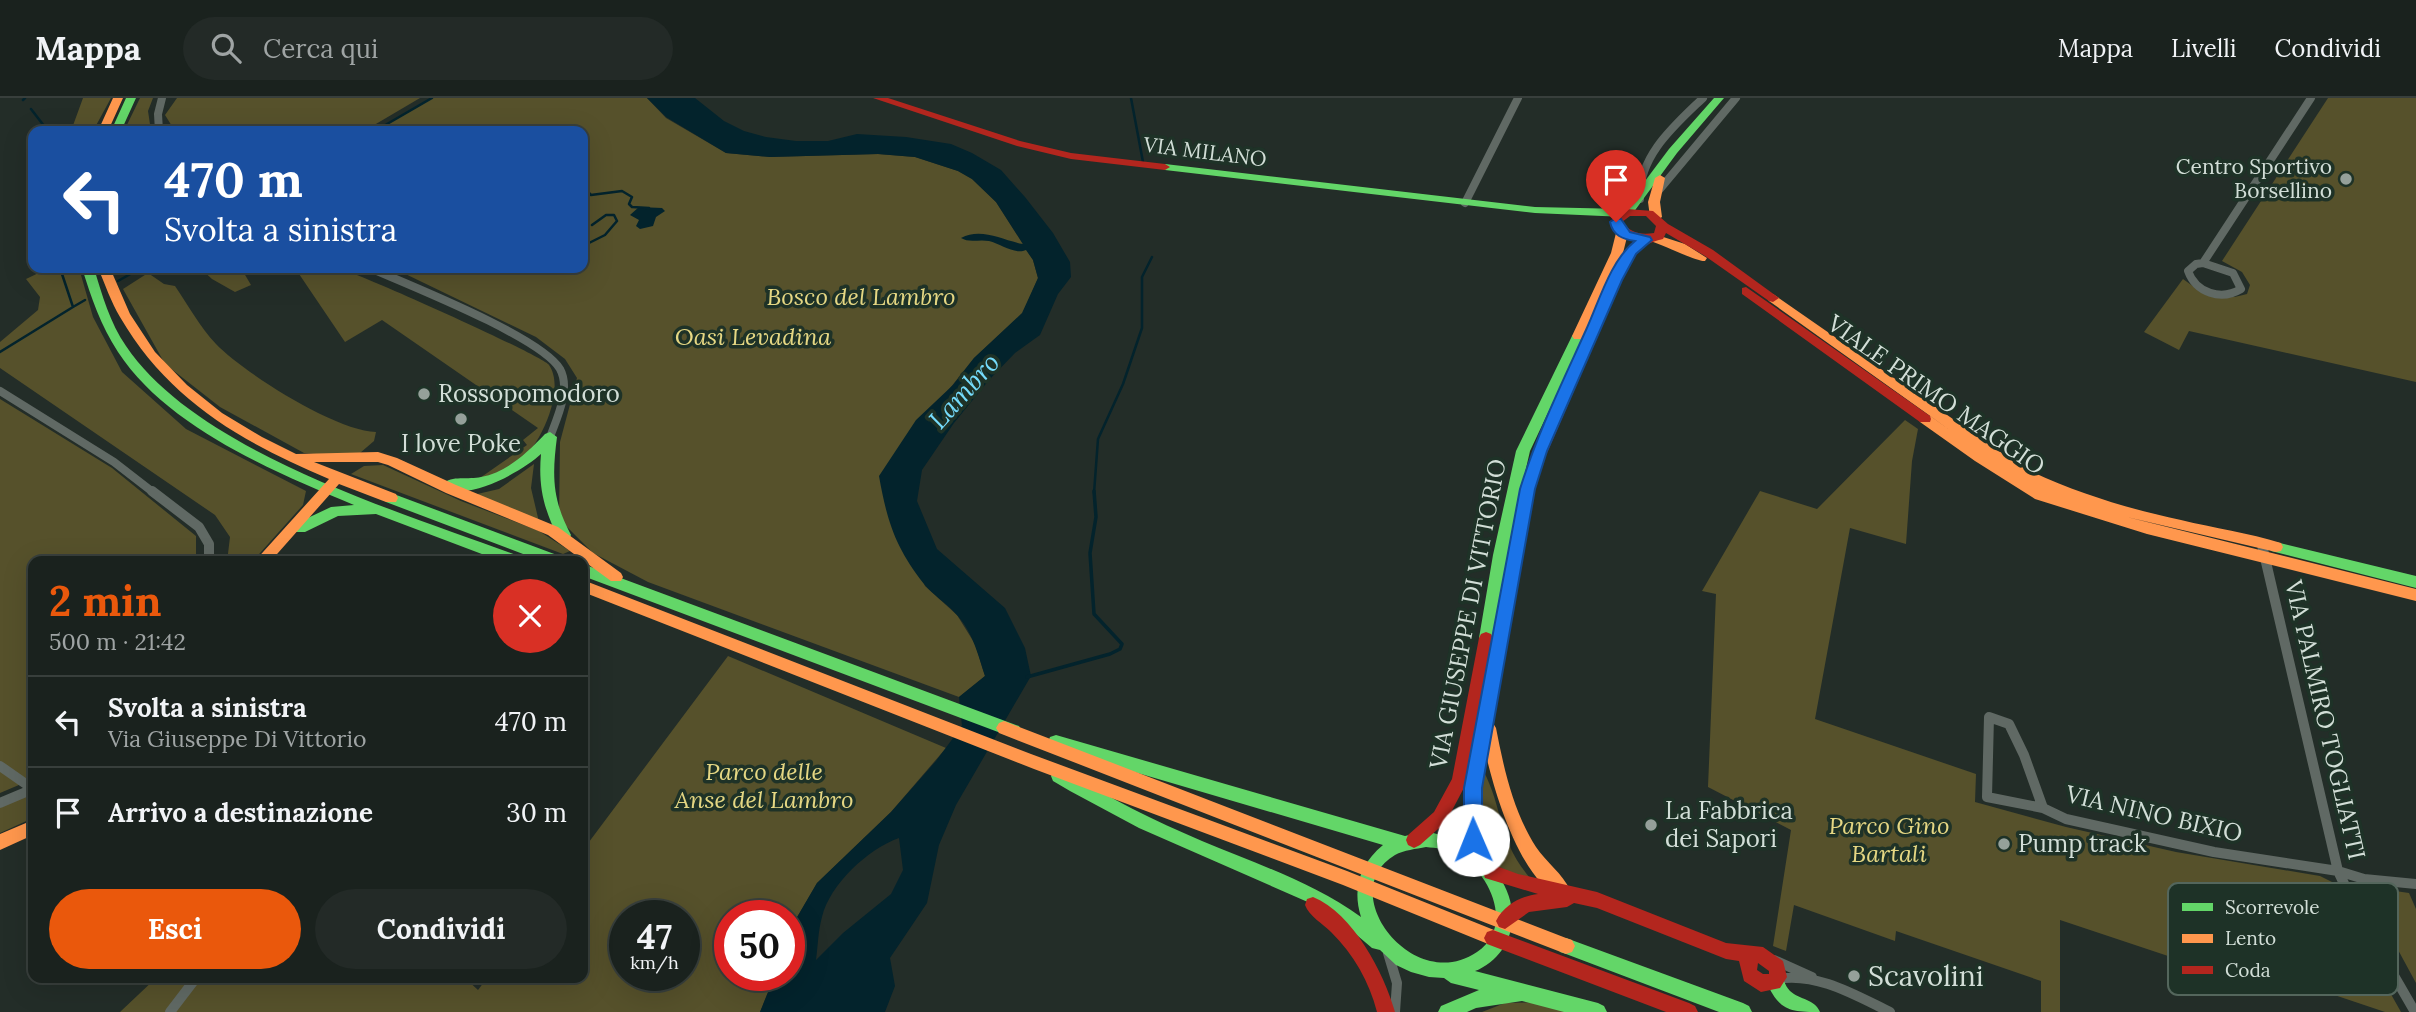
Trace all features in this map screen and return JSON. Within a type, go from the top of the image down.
[{"type":"main road","points":[[105,126],[118,98]]},
{"type":"main road","points":[[118,126],[131,98]]},
{"type":"main road","name":"VIA MILANO","points":[[878,98],[1017,143],[1071,156],[1465,204],[1535,210],[1627,212]]},
{"type":"main road","name":"VIA GIUSEPPE DI VITTORIO","points":[[1409,842],[1442,817],[1464,767],[1502,542],[1523,451],[1617,253],[1621,232],[1616,220],[1640,199],[1664,163],[1719,98]]},
{"type":"main road","name":"VIA GIUSEPPE DI VITTORIO","points":[[1487,868],[1473,840],[1473,788],[1523,513],[1539,451],[1624,262],[1635,247],[1655,230],[1655,196],[1664,163]]},
{"type":"main road","name":"VIA MILANO","points":[[1535,210],[1596,222],[1621,232]]},
{"type":"main road","points":[[1621,232],[1633,238],[1655,230],[1646,212],[1627,212]]},
{"type":"main road","name":"VIALE PRIMO MAGGIO","points":[[1655,230],[1700,258],[1980,458],[2040,495],[2147,529],[2416,582]]},
{"type":"main road","points":[[90,273],[105,319],[118,340],[140,370],[192,418],[235,446],[328,488],[504,556]]},
{"type":"main road","points":[[106,273],[118,308],[131,331],[162,370],[217,417],[288,456],[544,556]]},
{"type":"main road","points":[[430,480],[461,485],[498,480],[526,463],[550,436]]},
{"type":"main road","points":[[550,436],[544,481],[546,499],[551,516],[567,540]]},
{"type":"main road","points":[[288,456],[386,458],[430,480],[542,526],[567,540],[630,588]]},
{"type":"main road","points":[[267,556],[338,477],[370,457]]},
{"type":"main road","points":[[281,542],[303,526],[336,511],[388,511]]},
{"type":"main road","name":"VIALE PRIMO MAGGIO","points":[[2263,552],[2416,595]]},
{"type":"main road","points":[[588,572],[960,711],[1352,865],[1743,1012]]},
{"type":"main road","points":[[588,588],[1689,1012]]},
{"type":"main road","points":[[1486,718],[1519,839],[1539,869],[1566,892]]},
{"type":"main road","points":[[1004,728],[1148,766],[1330,823],[1409,842]]},
{"type":"main road","points":[[1033,760],[1105,805],[1335,908],[1361,924],[1383,947],[1422,971],[1450,973],[1598,1012]]},
{"type":"main road","points":[[0,842],[28,829]]},
{"type":"main road","points":[[1383,947],[1369,927],[1364,910],[1363,893],[1367,877],[1381,857],[1409,842],[1426,839],[1452,844],[1487,868],[1518,882],[1586,898],[1726,951],[1763,955],[1771,959],[1777,967],[1778,990],[1787,999],[1811,1012]]},
{"type":"main road","points":[[1234,862],[1301,896],[1339,925],[1355,942],[1372,969],[1386,1012]]},
{"type":"main road","points":[[1487,868],[1501,890],[1505,921]]},
{"type":"main road","points":[[1450,973],[1468,968],[1489,955],[1497,943],[1505,921],[1525,904],[1586,898]]},
{"type":"main road","points":[[1700,942],[1729,958],[1761,983],[1776,980]]},
{"type":"main road","points":[[1750,975],[1747,963],[1754,955]]},
{"type":"main road","points":[[1447,1012],[1475,999],[1529,993]]},
{"type":"street","points":[[159,126],[158,114],[162,98]]},
{"type":"street","points":[[1465,204],[1518,98]]},
{"type":"street","points":[[1640,199],[1638,186],[1641,172],[1676,126],[1703,98]]},
{"type":"street","points":[[1655,196],[1736,98]]},
{"type":"street","points":[[2203,263],[2220,267],[2235,275],[2241,285],[2238,293],[2225,295],[2198,287],[2188,271],[2196,264],[2203,263],[2311,98]]},
{"type":"street","points":[[381,273],[511,334],[553,359],[560,370],[564,387],[550,436]]},
{"type":"street","points":[[0,391],[114,462],[199,527],[209,544],[209,556]]},
{"type":"street","name":"VIA PALMIRO TOGLIATTI","points":[[2263,552],[2338,871],[2344,883]]},
{"type":"street","name":"VIA NINO BIXIO","points":[[2043,808],[2024,755],[2009,724],[1989,717],[1987,797],[2043,808],[2067,819],[2214,852],[2338,871],[2364,879],[2416,884]]},
{"type":"street","points":[[0,766],[28,786]]},
{"type":"street","points":[[0,803],[28,791]]},
{"type":"street","points":[[1383,947],[1397,983],[1395,1012]]},
{"type":"street","points":[[1771,959],[1890,1012]]},
{"type":"street","points":[[1776,980],[1794,977],[1834,987]]},
{"type":"street","points":[[170,1012],[192,983]]},
{"type":"street","name":"VIA PALMIRO TOGLIATTI","points":[[2398,983],[2415,1012]]},
{"type":"green space","points":[[83,98],[111,98],[96,126],[73,126]]},
{"type":"green space","points":[[140,98],[153,98],[148,111],[150,126],[126,126]]},
{"type":"green space","points":[[177,98],[420,98],[372,126],[172,126],[165,115]]},
{"type":"green space","name":"Oasi Levadina","points":[[432,98],[647,98],[666,118],[726,153],[770,157],[878,154],[915,157],[958,171],[972,179],[996,202],[1033,260],[1038,278],[1023,313],[974,358],[880,476],[925,586],[957,615],[975,644],[985,676],[959,697],[648,582],[593,553],[559,519],[560,442],[577,378],[565,359],[536,337],[403,273],[588,273],[588,126],[384,126]]},
{"type":"green space","name":"Centro Sportivo Borsellino","points":[[2328,98],[2416,98],[2416,382],[2189,331],[2179,350],[2144,332],[2183,279],[2213,296],[2247,294],[2250,285],[2242,272],[2222,261]]},
{"type":"green space","points":[[39,273],[80,273],[93,317],[122,372],[186,429],[306,491],[303,505],[257,556],[228,556],[230,537],[215,515],[0,368],[0,342],[38,310],[40,297],[26,279]]},
{"type":"green space","points":[[148,273],[164,284],[175,286],[216,344],[247,370],[315,411],[338,422],[376,432],[374,441],[360,453],[338,456],[304,453],[220,407],[165,364],[123,289]]},
{"type":"green space","points":[[205,273],[244,273],[251,285],[235,292]]},
{"type":"green space","points":[[298,273],[352,273],[485,331],[539,358],[549,365],[554,376],[555,389],[548,419],[533,446],[517,465],[477,480],[527,445],[523,440],[538,428],[382,320],[345,342]]},
{"type":"green space","points":[[0,399],[112,468],[196,536],[196,556],[28,556],[28,781],[0,793]]},
{"type":"green space","name":"Parco Gino Bartali","points":[[1905,420],[1918,429],[1912,461],[1906,544],[1850,528],[1815,719],[1976,774],[1975,802],[2066,827],[2176,852],[2320,876],[2334,883],[2168,883],[2168,956],[2060,920],[2060,1012],[2041,1012],[2041,981],[1896,931],[1895,941],[1794,905],[1786,951],[1773,946],[1791,830],[1708,787],[1716,594],[1702,591],[1760,491],[1817,509]]},
{"type":"green space","points":[[534,464],[531,488],[539,522],[473,495],[499,489]]},
{"type":"green space","points":[[383,465],[461,501],[539,531],[570,551],[563,554],[351,474],[364,466]]},
{"type":"green space","name":"Parco delle Anse del Lambro","points":[[728,656],[946,748],[891,812],[817,883],[805,904],[805,900],[714,900],[714,991],[769,991],[760,1012],[120,1012],[151,983],[470,983],[478,990],[483,983],[588,983],[588,843]]},
{"type":"green space","points":[[1483,770],[1495,798],[1506,837],[1519,864],[1530,878],[1503,869],[1488,856],[1480,820]]},
{"type":"green space","points":[[28,794],[28,820],[0,833],[0,806]]},
{"type":"green space","points":[[2398,891],[2409,893],[2416,909],[2416,983],[2398,950]]},
{"type":"green space","name":"Parco Gino Bartali","points":[[2335,995],[2391,995],[2401,1012],[2385,1012]]},
{"type":"green space","points":[[1540,1002],[1566,1012],[1482,1012],[1505,1003]]},
{"type":"water","name":"Lambro","points":[[647,98],[695,98],[724,121],[744,131],[766,137],[828,141],[857,134],[906,137],[951,144],[1001,170],[1053,233],[1070,262],[1071,277],[1058,294],[1040,335],[1015,353],[989,380],[954,423],[922,470],[917,501],[937,549],[1005,608],[1025,648],[1031,676],[956,805],[939,845],[927,903],[890,958],[895,986],[885,1012],[760,1012],[769,991],[805,991],[805,904],[817,883],[891,812],[936,761],[962,726],[959,697],[985,676],[966,627],[924,584],[899,545],[885,507],[879,476],[916,420],[953,385],[974,358],[1022,313],[1038,278],[1033,260],[1026,250],[1017,251],[989,241],[961,238],[984,234],[1023,244],[996,202],[972,179],[958,171],[915,157],[878,154],[770,157],[726,153],[666,117]],"holes":[[[899,838],[903,870],[891,894],[843,933],[816,960],[822,917],[833,892],[863,859]]]},
{"type":"water","points":[[639,207],[662,208],[665,211],[656,217],[653,226],[640,229],[636,226],[639,220],[630,215]]},
{"type":"waterway","points":[[384,126],[432,98]]},
{"type":"waterway","points":[[1131,98],[1143,162]]},
{"type":"waterway","points":[[31,109],[44,126]]},
{"type":"waterway","points":[[588,192],[591,195],[622,191],[632,197],[629,204],[632,207],[649,208]]},
{"type":"waterway","points":[[588,244],[605,235],[617,221],[614,215],[606,215],[592,225]]},
{"type":"waterway","points":[[1094,492],[1098,439],[1123,384],[1142,328],[1142,277],[1152,257]]},
{"type":"waterway","points":[[62,273],[73,307]]},
{"type":"waterway","points":[[118,281],[132,273]]},
{"type":"waterway","points":[[73,307],[85,300]]},
{"type":"waterway","points":[[0,352],[73,307]]},
{"type":"waterway","points":[[1027,677],[1110,654],[1120,649],[1122,644],[1094,614],[1090,553],[1096,517],[1094,492]]},
{"type":"traffic: fast","points":[[118,126],[131,98]]},
{"type":"traffic: fast","points":[[1629,211],[1673,151],[1719,98]]},
{"type":"traffic: fast","points":[[1165,167],[1535,210],[1625,213]]},
{"type":"traffic: fast","points":[[90,273],[100,304],[122,350],[166,397],[209,429],[310,482],[503,556]]},
{"type":"traffic: fast","points":[[1486,638],[1500,555],[1523,451],[1578,336]]},
{"type":"traffic: fast","points":[[550,437],[547,488],[552,510],[564,535]]},
{"type":"traffic: fast","points":[[450,484],[480,482],[506,474],[529,458],[550,437]]},
{"type":"traffic: fast","points":[[1483,864],[1473,840],[1473,788],[1527,489],[1533,469]]},
{"type":"traffic: fast","points":[[391,498],[544,556]]},
{"type":"traffic: fast","points":[[300,528],[336,511],[371,510]]},
{"type":"traffic: fast","points":[[2276,547],[2416,582]]},
{"type":"traffic: fast","points":[[588,572],[1014,731]]},
{"type":"traffic: fast","points":[[1056,742],[1403,843]]},
{"type":"traffic: fast","points":[[1059,776],[1145,823],[1316,897],[1338,910],[1378,942]]},
{"type":"traffic: fast","points":[[1426,839],[1458,846],[1473,856],[1484,865],[1492,877],[1503,902],[1502,930],[1497,943],[1483,958],[1464,967],[1429,969],[1403,959],[1379,935],[1366,904],[1365,889],[1369,873],[1378,860],[1390,849],[1426,839]]},
{"type":"traffic: fast","points":[[1566,946],[1743,1012]]},
{"type":"traffic: fast","points":[[1451,974],[1598,1012]]},
{"type":"traffic: fast","points":[[1775,981],[1784,997],[1811,1012]]},
{"type":"traffic: fast","points":[[1447,1012],[1475,999],[1516,995]]},
{"type":"traffic: slow","points":[[105,126],[118,98]]},
{"type":"traffic: slow","points":[[1656,217],[1654,202],[1660,178]]},
{"type":"traffic: slow","points":[[1578,336],[1617,253],[1622,233]]},
{"type":"traffic: slow","points":[[1654,238],[1681,247],[1701,258]]},
{"type":"traffic: slow","points":[[106,273],[124,315],[151,355],[182,388],[218,416],[257,440],[300,461],[391,498]]},
{"type":"traffic: slow","points":[[1773,298],[2017,471],[2046,485],[2110,507],[2276,547]]},
{"type":"traffic: slow","points":[[1925,419],[1980,458],[2040,495],[2147,529],[2416,595]]},
{"type":"traffic: slow","points":[[301,457],[378,457],[392,461],[451,489],[553,531],[587,556]]},
{"type":"traffic: slow","points":[[281,542],[333,483]]},
{"type":"traffic: slow","points":[[267,556],[281,542]]},
{"type":"traffic: slow","points":[[588,557],[616,577]]},
{"type":"traffic: slow","points":[[588,588],[1040,764]]},
{"type":"traffic: slow","points":[[1004,728],[1566,946]]},
{"type":"traffic: slow","points":[[1488,728],[1504,795],[1521,836],[1532,856],[1562,890]]},
{"type":"traffic: slow","points":[[1033,760],[1347,879],[1493,938]]},
{"type":"traffic: slow","points":[[0,842],[28,829]]},
{"type":"traffic: jam","points":[[878,98],[1017,143],[1071,156],[1165,167]]},
{"type":"traffic: jam","points":[[1662,225],[1659,236],[1640,238],[1624,232],[1616,221],[1627,212],[1649,213],[1664,227],[1709,253],[1773,298]]},
{"type":"traffic: jam","points":[[1533,469],[1616,280],[1631,251],[1646,240]]},
{"type":"traffic: jam","points":[[1746,291],[1925,419]]},
{"type":"traffic: jam","points":[[1414,840],[1440,817],[1460,780],[1486,638]]},
{"type":"traffic: jam","points":[[1491,872],[1518,882],[1597,900],[1726,951],[1763,955],[1777,967],[1778,977],[1774,982],[1761,983],[1750,975],[1747,963],[1754,955]]},
{"type":"traffic: jam","points":[[1505,921],[1525,904],[1567,899]]},
{"type":"traffic: jam","points":[[1313,905],[1339,927],[1360,952],[1376,980],[1386,1012]]},
{"type":"traffic: jam","points":[[1493,938],[1689,1012]]},
{"type":"place","name":"Centro Sportivo Borsellino","points":[[2346,179]]},
{"type":"place","name":"Rossopomodoro","points":[[424,394]]},
{"type":"place","name":"I love Poke","points":[[461,419]]},
{"type":"place","name":"La Fabbrica dei Sapori","points":[[1651,825]]},
{"type":"place","name":"Pump track","points":[[2004,844]]},
{"type":"place","name":"Scavolini","points":[[1854,976]]},
{"type":"route","points":[[1473,840],[1473,788],[1527,489],[1539,451],[1627,256],[1646,240],[1625,235],[1616,222]]},
{"type":"park label","name":"Bosco del Lambro","points":[[861,297]]}]
